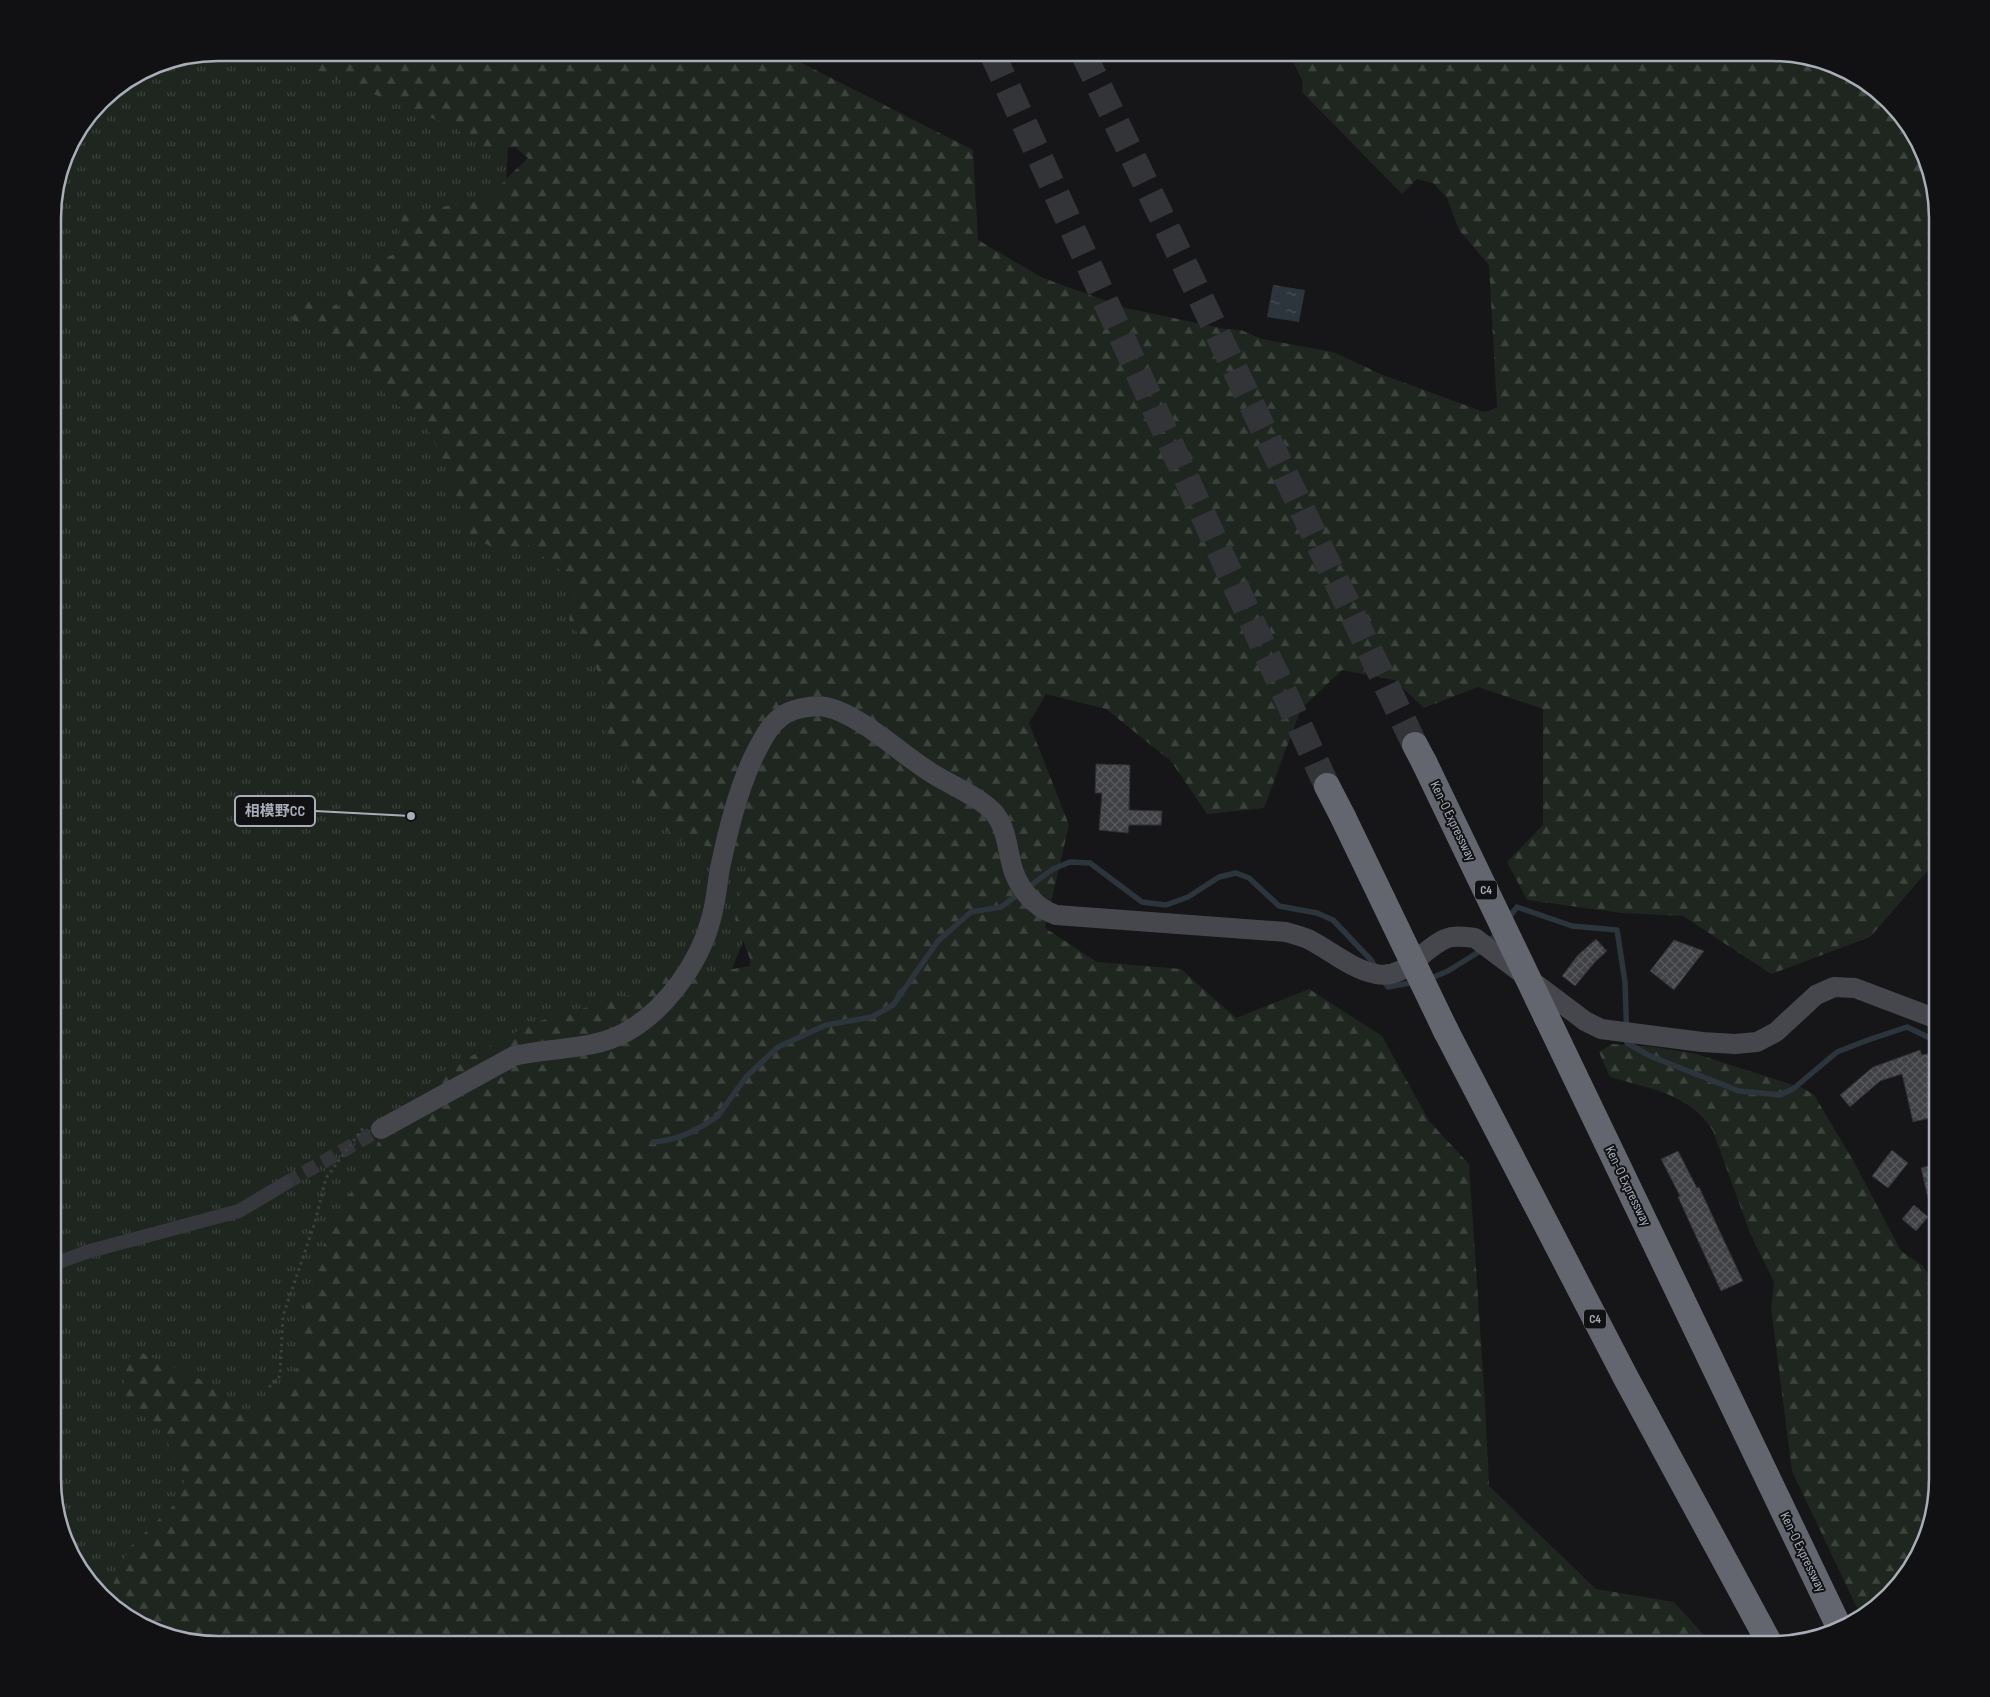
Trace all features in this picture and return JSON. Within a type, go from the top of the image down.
[{"type":"highway","name":"Ken-O Expressway","points":[[1420,753],[1836,1622]]},
{"type":"highway","name":"C4","points":[[1327,786],[1446,1031],[1621,1370],[1765,1636]]},
{"type":"street","points":[[372,1127],[514,1056],[538,1050],[583,1046],[604,1041],[626,1032],[643,1020],[674,991],[699,949],[711,920],[720,867],[742,781],[763,736],[786,714],[805,707],[825,707],[841,712],[928,771],[980,802],[995,814],[1004,832],[1012,866],[1020,885],[1032,901],[1043,911],[1056,915],[1286,932],[1307,938],[1360,968],[1385,974],[1410,965],[1445,939],[1459,936],[1475,938],[1585,1021],[1601,1028],[1618,1032],[1702,1042],[1735,1044],[1757,1042],[1776,1032],[1816,995],[1834,987],[1855,988],[1929,1016]]},
{"type":"street","points":[[62,1261],[90,1251],[239,1211],[286,1183]]},
{"type":"path","points":[[269,1387],[280,1375],[283,1316],[315,1222],[326,1178],[372,1127]]},
{"type":"green space","points":[[219,61],[478,61],[509,129],[501,273],[775,859],[702,1047],[224,1636],[178,1630],[149,1620],[115,1597],[100,1582],[77,1548],[67,1519],[62,1489],[62,208],[67,178],[73,158],[82,140],[100,115],[115,100],[140,82],[158,73],[188,64]]},
{"type":"green space","points":[[307,61],[798,61],[973,150],[978,240],[1043,278],[1126,308],[1225,329],[1241,330],[1262,339],[1333,352],[1383,375],[1484,412],[1497,408],[1489,265],[1459,230],[1447,198],[1433,183],[1417,179],[1402,194],[1302,92],[1303,82],[1293,61],[1771,61],[1792,63],[1832,73],[1850,82],[1867,94],[1890,115],[1913,149],[1923,178],[1929,219],[1929,869],[1870,937],[1771,974],[1683,916],[1622,913],[1527,900],[1507,862],[1543,825],[1543,709],[1478,687],[1424,708],[1394,680],[1342,670],[1301,709],[1264,808],[1207,814],[1171,761],[1106,709],[1046,694],[1029,723],[1069,825],[1045,928],[1097,962],[1181,969],[1236,1018],[1309,989],[1382,1036],[1429,1121],[1469,1164],[1489,1486],[1596,1589],[1674,1602],[1705,1636],[219,1636],[178,1630],[149,1620],[131,1609],[110,1592],[130,1547],[180,1499],[185,1477],[162,1432],[132,1405],[122,1392],[129,1357],[142,1353],[210,1384],[250,1418],[274,1401],[299,1365],[301,1322],[327,1235],[378,1143],[438,1074],[533,1023],[630,995],[660,974],[698,975],[750,966],[750,959],[735,919],[748,859],[716,848],[673,839],[606,736],[607,691],[589,652],[569,620],[574,595],[560,570],[528,545],[502,552],[470,536],[448,471],[425,423],[391,401],[341,341],[291,319],[302,300],[347,307],[349,299],[346,283],[373,262],[395,254],[403,214],[491,198],[506,179],[528,158],[515,147],[488,151],[454,127],[315,70]]},
{"type":"green space","points":[[1612,1044],[1654,1047],[1696,1054],[1803,1088],[1814,1095],[1854,1162],[1901,1251],[1923,1266],[1929,1275],[1929,1478],[1923,1519],[1913,1548],[1902,1566],[1883,1590],[1858,1609],[1792,1471],[1771,1308],[1774,1282],[1750,1233],[1713,1131],[1693,1108],[1668,1094],[1610,1077],[1599,1052]]},
{"type":"water","points":[[1273,285],[1305,290],[1299,322],[1267,317]]},
{"type":"building","points":[[1096,764],[1130,765],[1129,810],[1162,811],[1161,825],[1129,825],[1128,833],[1099,830],[1102,793],[1095,793]]},
{"type":"building","points":[[1596,939],[1607,951],[1575,986],[1562,976],[1578,955]]},
{"type":"building","points":[[1674,940],[1704,951],[1674,990],[1650,971]]},
{"type":"building","points":[[1920,1050],[1922,1055],[1929,1053],[1929,1118],[1913,1122],[1902,1074],[1880,1081],[1850,1107],[1840,1095],[1873,1067]]},
{"type":"building","points":[[1892,1150],[1908,1163],[1888,1188],[1872,1176]]},
{"type":"building","points":[[1678,1151],[1697,1188],[1699,1187],[1743,1281],[1721,1291],[1678,1197],[1680,1196],[1661,1159]]},
{"type":"building","points":[[1929,1166],[1929,1202],[1921,1168]]},
{"type":"building","points":[[1914,1205],[1928,1217],[1916,1231],[1902,1219]]},
{"type":"waterway","points":[[653,1142],[687,1134],[718,1116],[716,1115],[720,1113],[746,1077],[778,1047],[826,1025],[872,1017],[893,1005],[938,941],[971,912],[1001,907],[1053,869],[1070,862],[1090,863],[1142,902],[1166,905],[1188,897],[1219,877],[1236,873],[1249,878],[1279,906],[1317,913],[1333,920],[1371,960],[1376,968]]},
{"type":"waterway","points":[[1507,920],[1517,907],[1572,926],[1617,930],[1625,982],[1627,1043],[1650,1056],[1739,1091],[1780,1095],[1793,1089],[1837,1052],[1907,1027],[1929,1038]]},
{"type":"waterway","points":[[1429,979],[1448,971],[1485,948],[1498,931]]},
{"type":"waterway","points":[[1382,978],[1388,987],[1415,982]]},
{"type":"tunnel","points":[[996,61],[1327,786]]},
{"type":"tunnel","points":[[1087,61],[1415,745]]},
{"type":"tunnel","points":[[286,1183],[381,1129]]},
{"type":"place","name":"相模野CC","points":[[411,816]]}]
